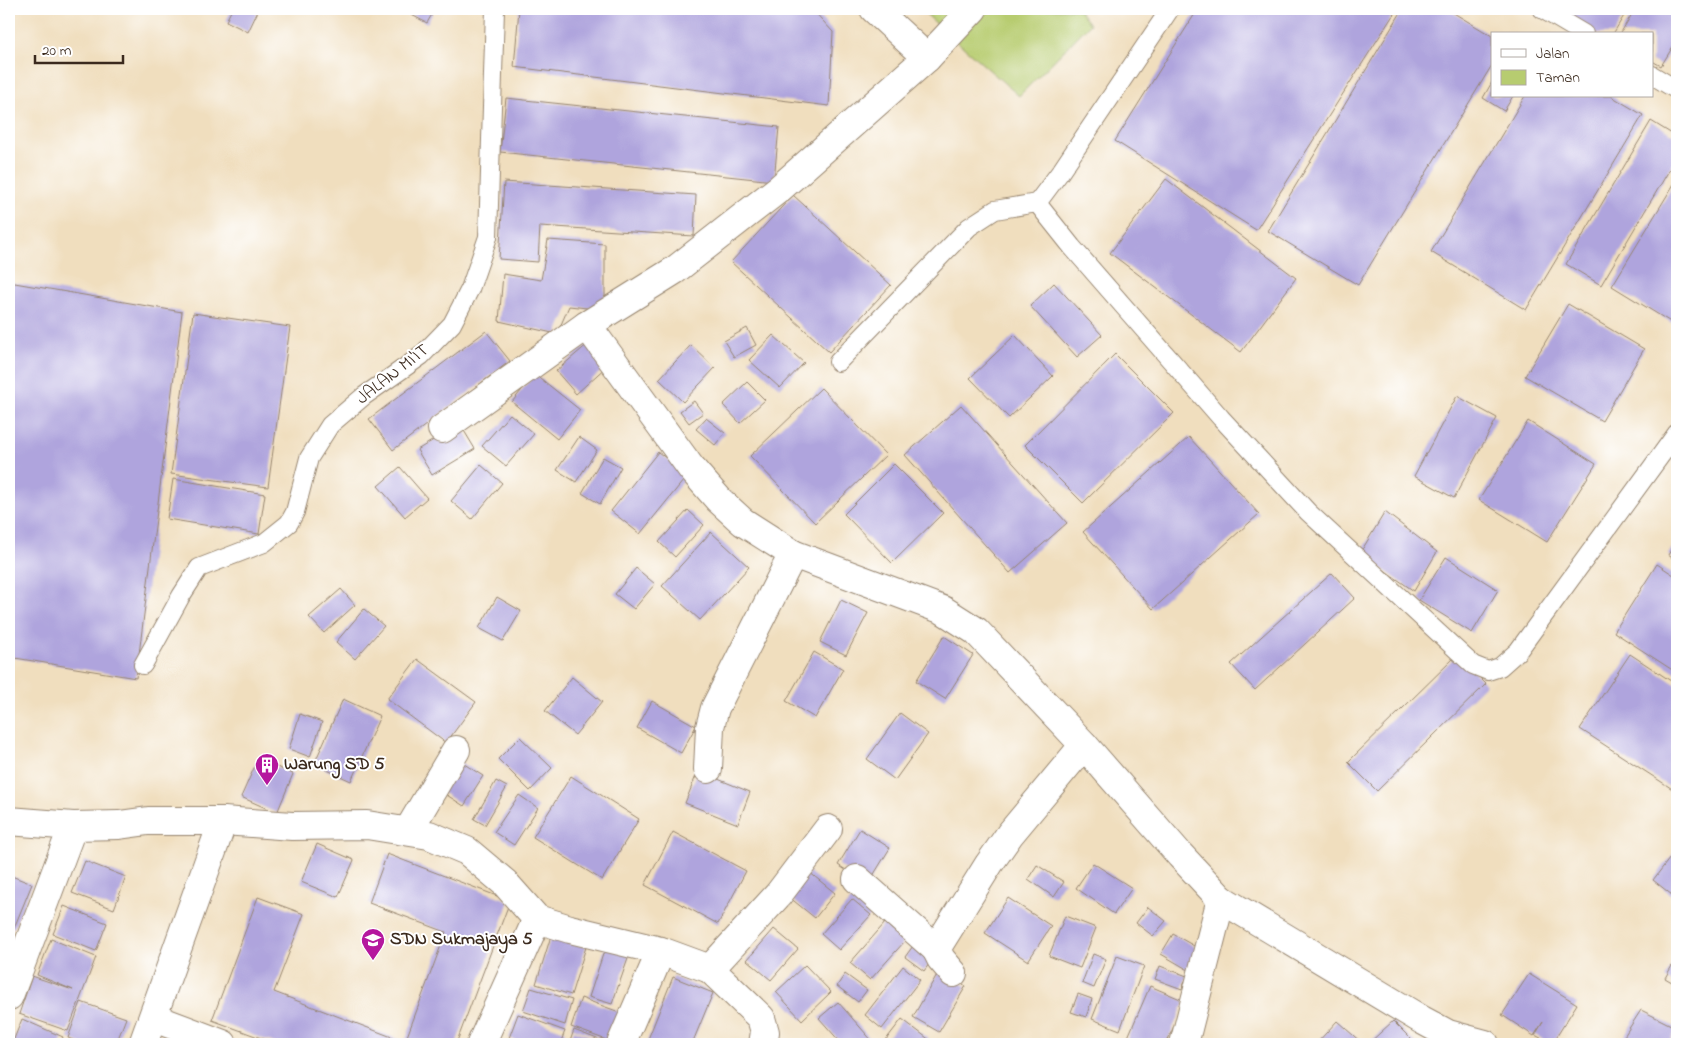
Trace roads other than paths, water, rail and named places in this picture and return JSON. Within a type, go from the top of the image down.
[{"type":"street","points":[[874,9],[927,58]]},
{"type":"street","points":[[442,429],[588,325],[675,270],[780,188],[927,58],[973,9]]},
{"type":"street","points":[[588,325],[690,468],[719,500],[743,522],[793,554],[942,610],[976,631],[1084,746],[1173,848],[1221,899],[1445,1039],[1485,1044]]},
{"type":"street","points":[[708,769],[710,727],[716,708],[793,554]]},
{"type":"street","points":[[936,949],[1010,834],[1084,746]]},
{"type":"street","points":[[408,831],[456,750]]},
{"type":"street","points":[[9,821],[73,826],[119,825],[148,821],[224,821],[292,826],[367,825],[429,835],[467,851],[505,884],[537,918],[570,930],[661,951],[710,969],[761,1018],[765,1032],[763,1044]]},
{"type":"street","points":[[143,1044],[224,821]]},
{"type":"street","points":[[9,996],[73,826]]},
{"type":"street","points":[[710,969],[778,895],[828,829]]},
{"type":"street","points":[[856,879],[936,949],[941,959],[953,973]]},
{"type":"street","points":[[1184,1044],[1221,899]]},
{"type":"street","points":[[481,1044],[537,918]]},
{"type":"street","points":[[621,1044],[661,951]]},
{"type":"street","points":[[154,1018],[223,1044]]},
{"type":"lane","name":"JALAN MI'IT","points":[[143,664],[180,596],[199,568],[264,543],[289,523],[295,512],[309,458],[330,425],[364,396],[421,356],[452,324],[470,289],[488,237],[495,9]]},
{"type":"lane","points":[[838,362],[968,227],[995,210],[1037,203],[1061,171],[1170,9]]},
{"type":"lane","points":[[1542,9],[1581,32]]},
{"type":"lane","points":[[1654,76],[1677,90]]},
{"type":"lane","points":[[1037,203],[1072,247],[1221,418],[1308,512],[1453,648],[1473,665],[1488,671],[1500,667],[1518,651],[1677,433]]},
{"type":"place","name":"Warung SD 5","points":[[267,786]]},
{"type":"place","name":"SDN Sukmajaya 5","points":[[373,961]]}]
